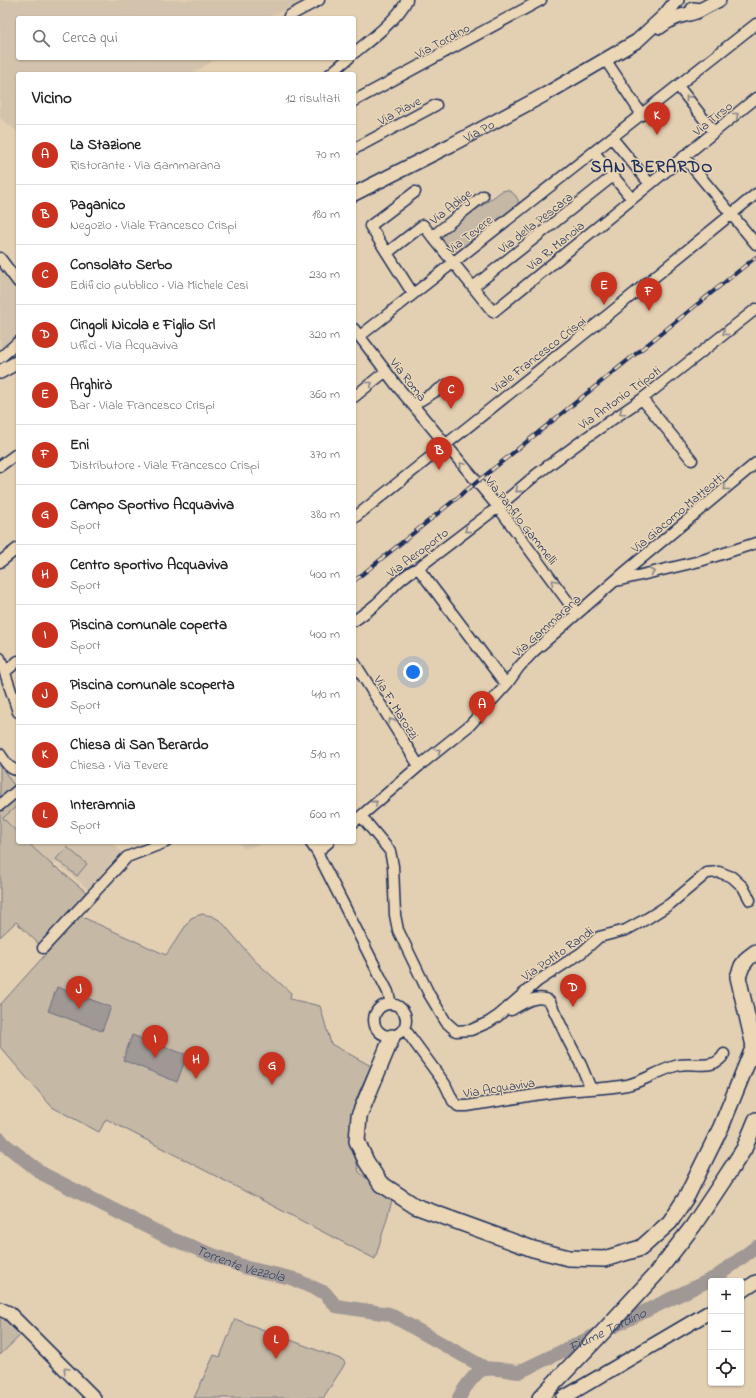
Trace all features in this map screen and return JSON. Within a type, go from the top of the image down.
[{"type":"highway","points":[[392,1037],[359,1116],[357,1141],[366,1161],[380,1182],[415,1206],[533,1249],[569,1258],[604,1259],[640,1248],[670,1222],[687,1196],[721,1127],[754,1046],[738,977],[742,966],[748,958],[756,952]]},
{"type":"highway","points":[[540,1398],[655,1275],[693,1226],[744,1149],[756,1124]]},
{"type":"main road","name":"Via Po","points":[[356,188],[384,180],[526,104],[637,41],[665,15],[677,0]]},
{"type":"main road","points":[[681,0],[682,3],[688,8],[700,10]]},
{"type":"main road","name":"Via Po","points":[[647,33],[656,30],[670,20],[679,16],[694,13],[719,0]]},
{"type":"main road","points":[[0,372],[16,363]]},
{"type":"main road","points":[[0,380],[16,372]]},
{"type":"main road","points":[[744,1290],[756,1282]]},
{"type":"main road","points":[[0,1309],[9,1313],[94,1398]]},
{"type":"main road","points":[[563,1398],[708,1313]]},
{"type":"street","points":[[289,16],[318,0]]},
{"type":"street","points":[[356,51],[385,27],[406,3],[417,0]]},
{"type":"street","name":"Via Tordino","points":[[356,100],[541,0]]},
{"type":"street","name":"Via Tevere","points":[[357,332],[413,294],[755,26]]},
{"type":"street","points":[[332,72],[346,60]]},
{"type":"street","points":[[602,60],[642,115]]},
{"type":"street","points":[[678,86],[714,132]]},
{"type":"street","name":"Via Tirso","points":[[684,157],[756,98]]},
{"type":"street","name":"Via Piave","points":[[356,148],[436,105]]},
{"type":"street","points":[[612,138],[650,184]]},
{"type":"street","points":[[594,152],[632,199]]},
{"type":"street","points":[[684,157],[756,244]]},
{"type":"street","name":"Via R. Manoia","points":[[387,253],[423,224],[493,312],[684,157]]},
{"type":"street","name":"Via della Pescara","points":[[473,287],[613,176]]},
{"type":"street","points":[[413,294],[370,226],[415,192]]},
{"type":"street","name":"Viale Francesco Crispi","points":[[356,516],[756,194]]},
{"type":"street","name":"Via Adige","points":[[433,236],[483,196]]},
{"type":"street","points":[[0,258],[16,279]]},
{"type":"street","name":"Via Antonio Tripoti","points":[[498,507],[562,456],[642,399],[756,309]]},
{"type":"street","name":"Via Roma","points":[[357,332],[386,371],[445,444]]},
{"type":"street","points":[[0,358],[16,344]]},
{"type":"street","points":[[356,395],[386,371]]},
{"type":"street","points":[[413,405],[446,385]]},
{"type":"street","points":[[642,399],[692,460]]},
{"type":"street","name":"Via Panfilo Gammelli","points":[[445,444],[498,507],[577,614]]},
{"type":"street","points":[[0,466],[16,454]]},
{"type":"street","name":"Via Giacomo Matteotti","points":[[614,581],[756,463]]},
{"type":"street","name":"Via Aeroporto","points":[[356,619],[375,605],[392,587],[411,571],[418,568],[498,507]]},
{"type":"street","name":"Via Gammarana","points":[[357,819],[418,766],[470,725],[507,684],[532,652],[614,581],[700,561],[756,543]]},
{"type":"street","points":[[0,562],[16,550]]},
{"type":"street","points":[[418,568],[507,684]]},
{"type":"street","points":[[0,658],[16,706]]},
{"type":"street","points":[[5,672],[16,663]]},
{"type":"street","name":"Via F. Marozzi","points":[[356,665],[418,766]]},
{"type":"street","points":[[0,754],[12,770],[16,770]]},
{"type":"street","points":[[0,805],[16,792]]},
{"type":"street","name":"Via Potito Randi","points":[[357,819],[390,851],[393,866],[395,914],[398,930],[429,994],[446,1022],[456,1031],[471,1030],[489,1022],[538,981],[581,953],[599,938],[626,930],[648,918],[670,904],[707,873],[719,872],[732,876],[743,887],[750,900]]},
{"type":"street","points":[[42,948],[126,857],[138,854],[161,844]]},
{"type":"street","points":[[311,844],[317,852],[388,992],[391,1004]]},
{"type":"street","points":[[317,852],[327,844]]},
{"type":"street","points":[[498,1016],[538,997],[546,998],[550,1002],[581,1065],[590,1089]]},
{"type":"street","points":[[391,1004],[396,1005],[404,1012],[406,1017],[404,1028],[397,1035],[392,1037],[386,1036],[374,1026],[374,1014],[381,1006],[391,1004]]},
{"type":"street","name":"Via Acquaviva","points":[[404,1028],[445,1084],[453,1102],[458,1106],[467,1106],[535,1094],[616,1087],[630,1084],[680,1065],[713,1064],[721,1060],[724,1054]]},
{"type":"shaded area","points":[[0,0],[309,0],[270,16],[16,16],[16,60],[212,60],[194,72],[16,72],[16,130],[0,118]]},
{"type":"shaded area","points":[[507,190],[516,196],[519,207],[455,257],[439,237],[502,191]]},
{"type":"shaded area","points":[[0,264],[16,285],[16,337],[0,350]]},
{"type":"shaded area","points":[[0,765],[16,788],[16,807],[3,818],[16,831],[16,844],[29,844],[55,868],[56,867],[86,892],[43,948],[16,922],[0,937]]},
{"type":"shaded area","points":[[16,807],[16,831],[3,818]]},
{"type":"shaded area","points":[[29,844],[114,844],[124,854],[89,890],[56,862],[53,866]]},
{"type":"shaded area","points":[[241,844],[259,845],[243,849]]},
{"type":"shaded area","points":[[67,847],[87,864],[77,876],[56,859]]},
{"type":"shaded area","points":[[202,914],[212,916],[221,921],[254,960],[291,993],[290,999],[320,1006],[331,1044],[371,1066],[359,1092],[351,1115],[351,1141],[359,1172],[392,1201],[375,1259],[106,1119],[99,1132],[52,1107],[0,1047],[0,1005],[80,916],[166,955],[191,918]]},
{"type":"shaded area","points":[[57,987],[111,1007],[102,1031],[48,1011]]},
{"type":"shaded area","points":[[132,1035],[187,1055],[177,1082],[123,1060]]},
{"type":"shaded area","points":[[0,1309],[26,1330],[0,1355]]},
{"type":"shaded area","points":[[235,1319],[343,1360],[345,1363],[323,1398],[194,1398],[214,1355],[220,1357]]},
{"type":"waterway","name":"Torrente Vezzola","points":[[0,1139],[3,1143],[43,1174],[169,1238],[247,1268],[291,1278],[325,1293],[336,1306],[389,1314],[487,1369]]},
{"type":"waterway","name":"Fiume Tordino","points":[[459,1398],[470,1381],[481,1370],[491,1368],[519,1372],[716,1277],[756,1247]]},
{"type":"railway","points":[[356,579],[756,257]]},
{"type":"place","name":"Chiesa di San Berardo","points":[[657,135]]},
{"type":"place","name":"Arghirò","points":[[604,305]]},
{"type":"place","name":"Eni","points":[[649,311]]},
{"type":"place","name":"Consolato Serbo","points":[[451,409]]},
{"type":"place","name":"Paganico","points":[[439,470]]},
{"type":"place","name":"La Stazione","points":[[482,724]]},
{"type":"place","name":"Cingoli Nicola e Figlio Srl","points":[[573,1007]]},
{"type":"place","name":"Piscina comunale scoperta","points":[[79,1009]]},
{"type":"place","name":"Piscina comunale coperta","points":[[155,1058]]},
{"type":"place","name":"Centro sportivo Acquaviva","points":[[196,1079]]},
{"type":"place","name":"Campo Sportivo Acquaviva","points":[[272,1085]]},
{"type":"place","name":"Interamnia","points":[[276,1359]]},
{"type":"district","name":"SAN BERARDO","points":[[652,166]]}]
